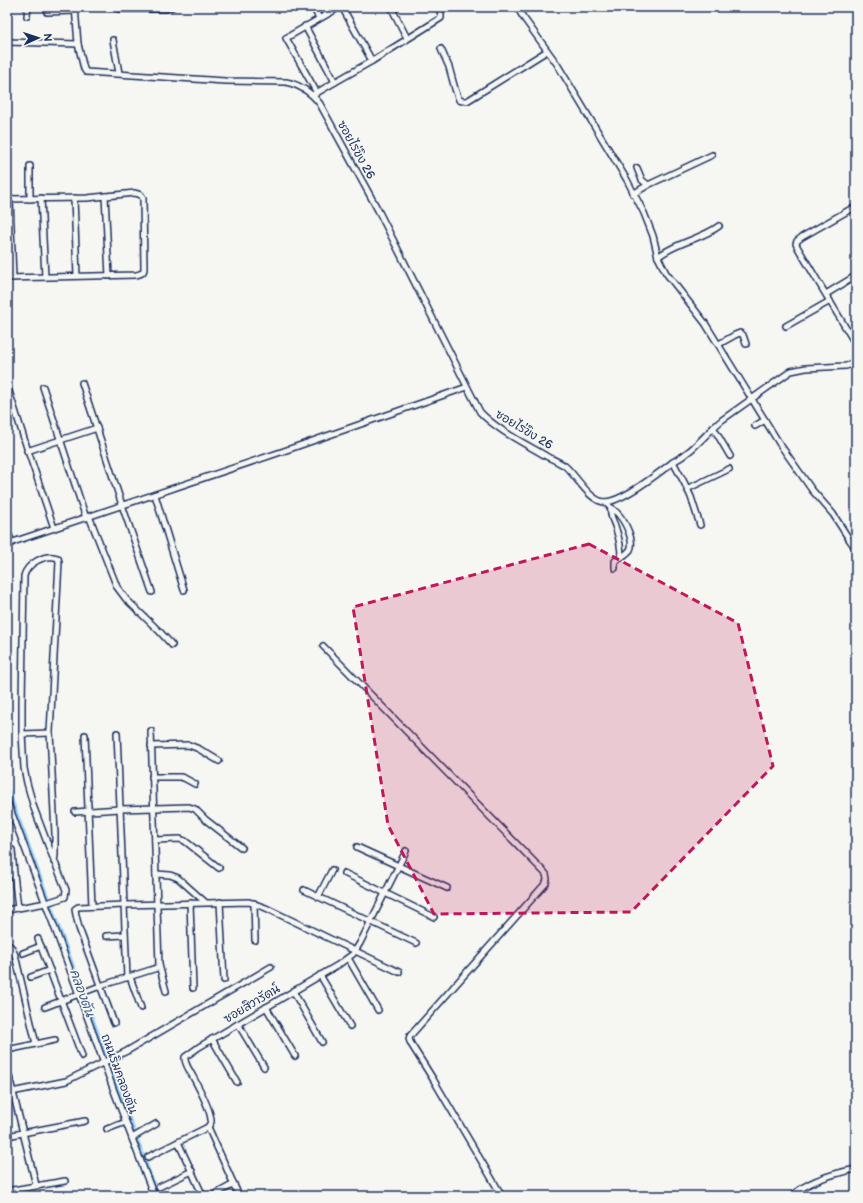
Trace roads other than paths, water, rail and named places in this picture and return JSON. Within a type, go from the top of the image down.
[{"type":"street","points":[[27,16],[28,7]]},
{"type":"street","points":[[111,7],[120,9],[166,9],[172,7]]},
{"type":"street","points":[[313,7],[319,18]]},
{"type":"street","points":[[372,61],[341,7],[304,26],[286,38],[314,94],[372,61],[441,18],[438,7]]},
{"type":"street","points":[[391,7],[407,38]]},
{"type":"street","points":[[517,7],[557,64],[635,192],[666,273],[705,323],[723,342],[755,397],[765,420],[779,442],[812,490],[833,514],[856,548]]},
{"type":"street","points":[[47,12],[75,9]]},
{"type":"street","name":"ซอยไร่ขิง 26","points":[[75,9],[78,44],[86,72],[225,81],[286,82],[296,84],[314,94],[378,210],[480,412],[500,429],[564,466],[595,499],[605,502],[619,515],[625,523],[632,542],[631,548],[621,558]]},
{"type":"street","points":[[304,26],[335,82]]},
{"type":"street","points":[[113,40],[119,73]]},
{"type":"street","points":[[7,42],[78,44]]},
{"type":"street","points":[[441,50],[449,67],[459,100],[462,101],[466,101],[547,51]]},
{"type":"street","points":[[635,192],[712,155]]},
{"type":"street","points":[[30,166],[30,199]]},
{"type":"street","points":[[637,168],[646,186]]},
{"type":"street","points":[[7,278],[13,278],[77,276],[109,276],[141,274],[144,272],[143,198],[141,195],[135,193],[74,198],[9,199],[13,278]]},
{"type":"street","points":[[106,196],[109,276]]},
{"type":"street","points":[[42,198],[45,277]]},
{"type":"street","points":[[74,198],[77,276]]},
{"type":"street","points":[[851,210],[797,241],[796,244],[856,345]]},
{"type":"street","points":[[659,256],[666,251],[701,235],[712,232],[719,226]]},
{"type":"street","points":[[826,294],[854,277]]},
{"type":"street","points":[[786,326],[830,301]]},
{"type":"street","points":[[723,342],[740,333],[743,335],[746,344]]},
{"type":"street","points":[[605,502],[612,501],[626,495],[681,458],[734,410],[791,371],[806,368],[846,366],[856,363]]},
{"type":"street","points":[[82,383],[152,592]]},
{"type":"street","points":[[43,387],[87,517],[116,587],[172,645]]},
{"type":"street","points":[[7,530],[10,543],[155,495],[467,387]]},
{"type":"street","points":[[7,389],[9,391],[27,451],[54,528]]},
{"type":"street","points":[[755,426],[765,420]]},
{"type":"street","points":[[27,451],[97,428]]},
{"type":"street","points":[[713,428],[730,456]]},
{"type":"street","points":[[673,462],[687,489],[700,525]]},
{"type":"street","points":[[687,489],[729,469]]},
{"type":"street","points":[[155,495],[184,590]]},
{"type":"street","points":[[611,508],[610,512],[621,551],[621,558],[615,561],[615,568]]},
{"type":"street","points":[[7,910],[66,898],[66,890],[54,862],[34,808],[27,783],[24,768],[22,734],[24,576],[30,566],[43,558],[49,557],[58,558],[59,562],[50,733],[55,834],[54,862]]},
{"type":"street","points":[[323,646],[546,874],[546,883],[410,1036],[409,1039],[502,1196]]},
{"type":"street","points":[[151,731],[159,965],[166,991]]},
{"type":"street","points":[[22,734],[50,733]]},
{"type":"street","points":[[117,733],[125,935],[129,977],[141,1008]]},
{"type":"street","points":[[85,735],[92,906]]},
{"type":"street","points":[[151,746],[189,745],[219,761]]},
{"type":"street","points":[[152,778],[180,776],[195,784]]},
{"type":"street","name":"ถนนริมคลองตัน","points":[[7,801],[81,993],[126,1122],[134,1136],[140,1158],[154,1196]]},
{"type":"street","points":[[75,812],[120,809],[195,809],[206,820],[242,848]]},
{"type":"street","points":[[154,840],[180,839],[185,841],[219,868]]},
{"type":"street","points":[[358,847],[447,888]]},
{"type":"street","points":[[12,850],[18,908]]},
{"type":"street","name":"ซอยสิวารัตน์","points":[[208,1127],[211,1122],[210,1115],[185,1057],[212,1039],[348,958],[355,952],[406,851]]},
{"type":"street","points":[[318,897],[332,870]]},
{"type":"street","points":[[344,873],[434,917]]},
{"type":"street","points":[[7,874],[14,874]]},
{"type":"street","points":[[156,874],[170,874],[178,878],[205,902]]},
{"type":"street","points":[[304,890],[416,943]]},
{"type":"street","points":[[114,1023],[79,928],[76,915],[76,909],[78,907],[243,901],[254,903],[398,972]]},
{"type":"street","points":[[220,902],[224,980]]},
{"type":"street","points":[[190,903],[193,988]]},
{"type":"street","points":[[254,903],[255,940]]},
{"type":"street","points":[[106,936],[125,935]]},
{"type":"street","points":[[38,939],[82,1056]]},
{"type":"street","points":[[7,946],[12,948],[15,955],[36,1044]]},
{"type":"street","points":[[23,953],[41,946]]},
{"type":"street","points":[[348,958],[378,1010]]},
{"type":"street","points":[[45,1007],[100,986],[157,968],[159,965]]},
{"type":"street","points":[[7,1093],[66,1081],[150,1038],[272,966]]},
{"type":"street","points":[[31,977],[50,970]]},
{"type":"street","points":[[320,975],[350,1026]]},
{"type":"street","points":[[293,991],[322,1042]]},
{"type":"street","points":[[266,1007],[295,1056]]},
{"type":"street","points":[[238,1024],[264,1067]]},
{"type":"street","points":[[212,1039],[237,1082]]},
{"type":"street","points":[[7,1050],[55,1040]]},
{"type":"street","points":[[7,1068],[36,1185]]},
{"type":"street","points":[[7,1136],[85,1121]]},
{"type":"street","points":[[107,1129],[126,1122]]},
{"type":"street","points":[[134,1136],[156,1124]]},
{"type":"street","points":[[148,1157],[208,1127],[239,1196]]},
{"type":"street","points":[[178,1142],[203,1196]]},
{"type":"street","points":[[792,1196],[813,1182],[836,1173],[856,1169]]},
{"type":"street","points":[[159,1187],[192,1171]]},
{"type":"street","points":[[7,1191],[65,1181]]},
{"type":"street","points":[[212,1196],[234,1184]]},
{"type":"street","points":[[15,1189],[16,1196]]},
{"type":"waterway","name":"คลองตัน","points":[[7,790],[157,1196]]}]
